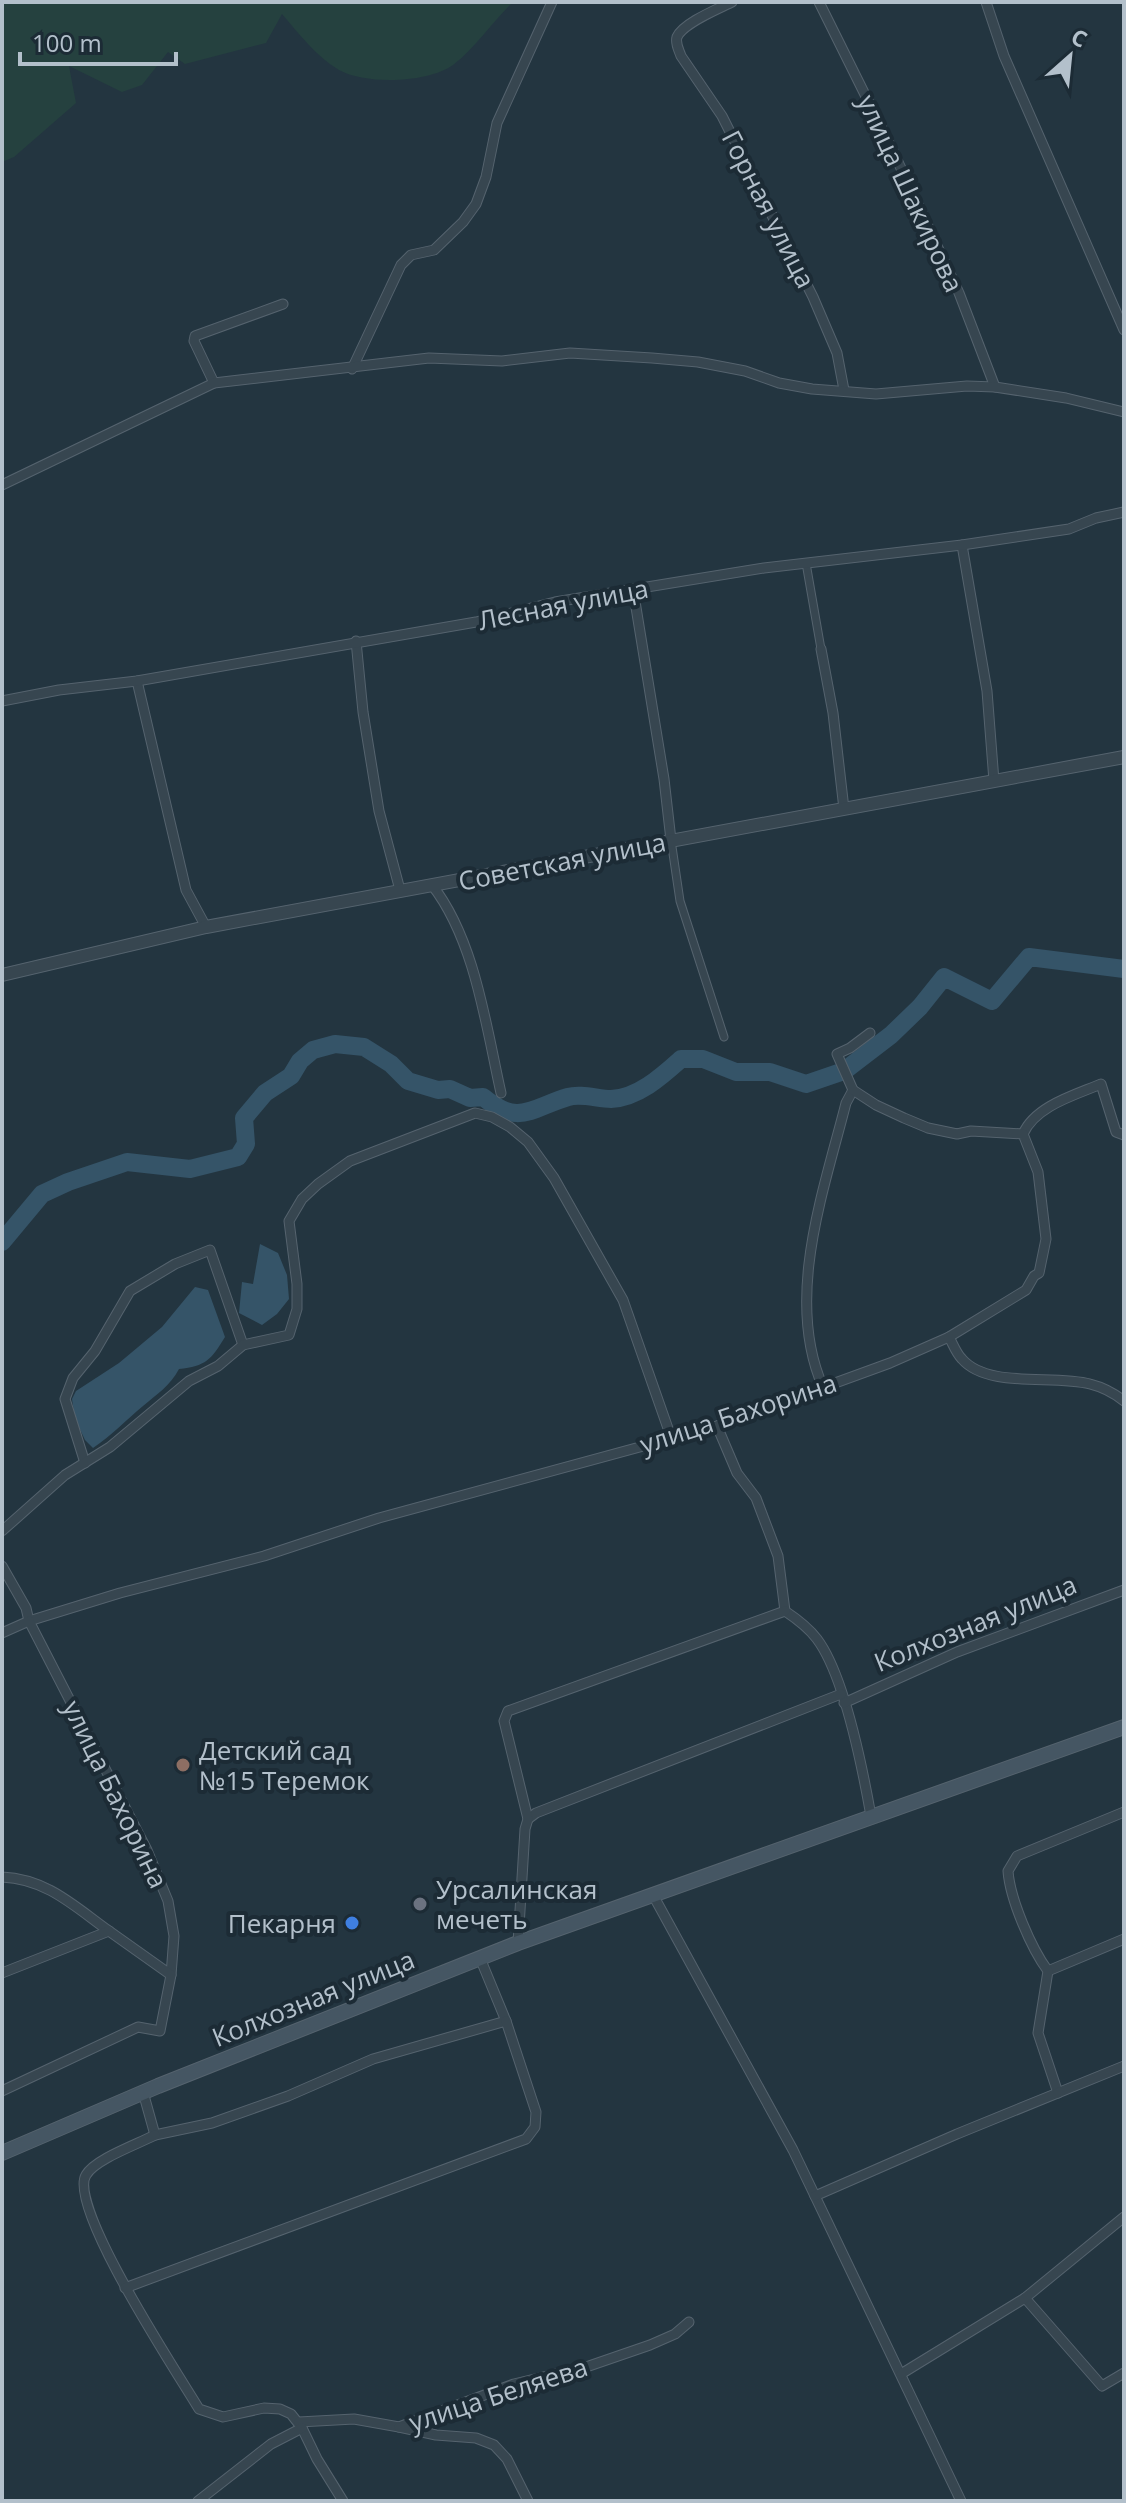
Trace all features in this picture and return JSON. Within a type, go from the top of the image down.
[{"type":"main road","name":"Колхозная улица","points":[[2,2153],[143,2092],[518,1943],[1124,1727]]},
{"type":"street","points":[[352,369],[401,265],[411,255],[434,250],[463,222],[476,204],[483,189],[497,123],[552,2]]},
{"type":"street","name":"Горная улица","points":[[732,2],[686,27],[677,36],[677,45],[681,56],[722,116],[813,297],[837,353],[844,390]]},
{"type":"street","name":"улица Шакирова","points":[[819,2],[959,293],[995,387]]},
{"type":"street","points":[[986,2],[1004,56],[1124,330]]},
{"type":"street","points":[[214,383],[194,341],[195,336],[283,304]]},
{"type":"street","points":[[2,485],[214,383],[429,358],[502,361],[570,353],[698,362],[812,389],[876,394],[967,386],[995,387],[1066,398],[1124,412]]},
{"type":"street","name":"Лесная улица","points":[[2,701],[59,690],[137,681],[476,622],[555,602],[633,589],[1069,529],[1096,518],[1124,512]]},
{"type":"street","points":[[962,545],[987,691],[994,781]]},
{"type":"street","points":[[806,563],[833,713],[844,809]]},
{"type":"street","points":[[633,589],[680,901],[724,1037]]},
{"type":"street","points":[[356,641],[363,712],[379,811],[400,890]]},
{"type":"street","points":[[137,681],[186,890],[206,927]]},
{"type":"street","name":"Советская улица","points":[[2,975],[206,927],[1124,757]]},
{"type":"street","points":[[432,885],[448,906],[464,946],[501,1093]]},
{"type":"street","points":[[870,1033],[837,1054],[853,1090],[876,1105],[928,1128],[957,1134],[971,1131],[1023,1134],[1033,1120],[1044,1112],[1101,1084],[1116,1132],[1124,1135]]},
{"type":"street","points":[[823,1387],[812,1354],[807,1314],[813,1234],[846,1103],[853,1090]]},
{"type":"street","points":[[2,1531],[65,1475],[110,1447],[189,1381],[218,1366],[243,1345],[289,1335],[295,1322],[297,1284],[289,1221],[302,1199],[318,1184],[350,1161],[475,1113],[501,1122],[528,1142],[554,1178],[623,1300],[671,1437]]},
{"type":"street","name":"улица Бахорина","points":[[2,1633],[29,1621],[120,1593],[264,1556],[379,1518],[717,1426],[890,1363],[949,1337],[1026,1290],[1039,1273],[1046,1239],[1038,1172],[1023,1134]]},
{"type":"street","points":[[85,1463],[66,1409],[67,1389],[95,1351],[130,1291],[175,1264],[210,1250],[243,1345]]},
{"type":"street","points":[[949,1337],[962,1360],[982,1372],[1091,1384],[1114,1393],[1124,1401]]},
{"type":"street","points":[[717,1426],[737,1473],[756,1498],[778,1556],[785,1611],[804,1624],[819,1641],[842,1698],[871,1816]]},
{"type":"street","points":[[2,1566],[26,1608],[29,1621]]},
{"type":"street","name":"Колхозная улица","points":[[528,1819],[536,1813],[1124,1590]]},
{"type":"street","points":[[518,1943],[528,1819],[504,1721],[508,1711],[785,1611]]},
{"type":"street","name":"улица Бахорина","points":[[2,2091],[138,2027],[160,2031],[171,1975],[174,1936],[163,1888],[147,1850],[29,1621]]},
{"type":"street","points":[[1058,2093],[1038,2033],[1048,1971],[1038,1957],[1011,1890],[1009,1865],[1017,1856],[1031,1849],[1124,1812]]},
{"type":"street","points":[[2,1877],[25,1878],[52,1890],[171,1975]]},
{"type":"street","points":[[653,1895],[778,2122],[961,2501]]},
{"type":"street","points":[[2,1973],[109,1931]]},
{"type":"street","points":[[1048,1971],[1124,1939]]},
{"type":"street","points":[[125,2288],[526,2139],[535,2127],[536,2112],[506,2021],[480,1958]]},
{"type":"street","points":[[343,2501],[291,2414],[280,2409],[264,2408],[223,2417],[199,2409],[125,2288],[83,2192],[84,2176],[93,2166],[155,2135],[212,2123],[288,2096],[373,2059],[506,2021]]},
{"type":"street","points":[[815,2196],[1124,2066]]},
{"type":"street","points":[[143,2092],[155,2135]]},
{"type":"street","points":[[901,2374],[1025,2298],[1124,2217]]},
{"type":"street","points":[[1025,2298],[1102,2386],[1124,2373]]},
{"type":"street","name":"улица Беляева","points":[[198,2501],[300,2425],[354,2419],[399,2427],[514,2384],[589,2366],[650,2345],[675,2334],[689,2322]]},
{"type":"street","points":[[399,2427],[436,2435],[476,2438],[494,2445],[507,2459],[528,2501]]},
{"type":"green space","points":[[2,2],[513,2],[453,65],[413,78],[380,80],[339,70],[315,51],[282,14],[266,43],[185,64],[168,52],[142,85],[122,92],[69,66],[76,103],[14,157],[2,162]]},
{"type":"water","points":[[260,1244],[278,1253],[287,1275],[289,1299],[277,1314],[262,1325],[239,1313],[242,1282],[253,1284]]},
{"type":"water","points":[[195,1287],[208,1290],[225,1337],[220,1345],[202,1364],[179,1369],[163,1389],[93,1448],[85,1440],[75,1419],[72,1399],[76,1391],[119,1363],[162,1327]]},
{"type":"waterway","points":[[2,1242],[42,1194],[68,1182],[127,1162],[190,1169],[238,1157],[246,1144],[244,1118],[265,1093],[291,1076],[300,1061],[313,1050],[335,1044],[364,1047],[391,1064],[408,1081],[438,1090],[450,1089],[470,1098],[483,1097],[495,1106],[516,1113],[573,1096],[611,1099],[631,1095],[649,1085],[681,1059],[703,1059],[736,1072],[770,1072],[806,1084],[844,1071],[891,1035],[920,1007],[944,977],[992,1001],[1029,957],[1124,969]]},
{"type":"place","name":"Детский сад №15 Теремок","points":[[183,1765]]},
{"type":"place","name":"Урсалинская мечеть","points":[[420,1904]]},
{"type":"place","name":"Пекарня","points":[[352,1923]]}]
